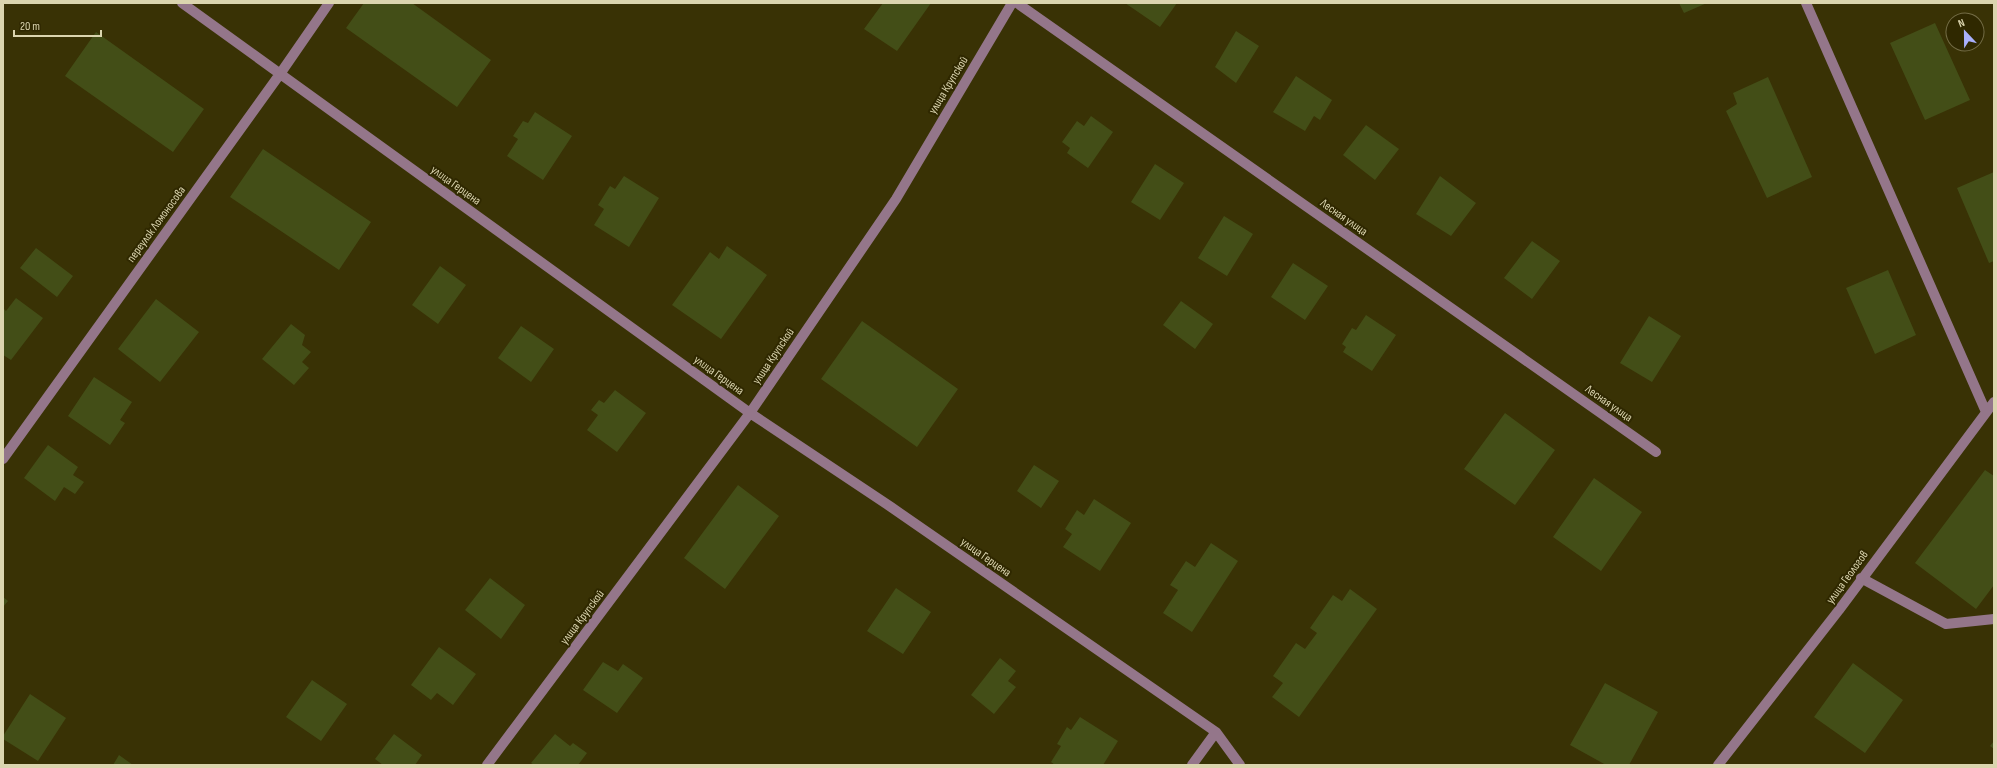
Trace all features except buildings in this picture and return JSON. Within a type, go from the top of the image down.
[{"type":"street","name":"улица Герцена","points":[[182,3],[750,413],[891,507],[1216,732],[1240,765]]},
{"type":"street","name":"переулок Ломоносова","points":[[3,460],[280,74],[329,3]]},
{"type":"street","name":"улица Крупской","points":[[487,765],[750,413],[896,199],[1012,3]]},
{"type":"street","name":"Лесная улица","points":[[1017,3],[1656,452]]},
{"type":"street","points":[[1806,3],[1986,412]]},
{"type":"street","name":"улица Геологов","points":[[1718,765],[1839,610],[1861,578],[1994,402]]},
{"type":"street","points":[[1861,578],[1946,624],[1994,619]]},
{"type":"street","points":[[1192,765],[1216,732]]}]
